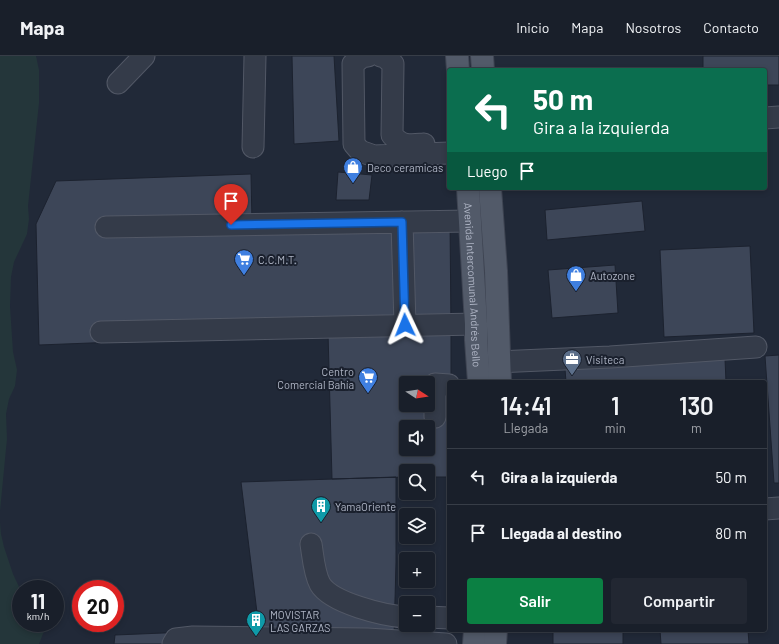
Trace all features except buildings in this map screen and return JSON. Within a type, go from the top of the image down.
[{"type":"main road","points":[[457,56],[458,68]]},
{"type":"main road","points":[[482,56],[483,68]]},
{"type":"main road","name":"Avenida Intercomunal Andrés Bello","points":[[468,190],[479,380]]},
{"type":"main road","name":"Avenida Intercomunal Andrés Bello","points":[[490,190],[496,271],[500,372]]},
{"type":"main road","points":[[474,632],[474,644]]},
{"type":"main road","points":[[495,644],[496,632]]},
{"type":"lane","points":[[118,83],[144,56]]},
{"type":"lane","points":[[253,148],[255,56]]},
{"type":"lane","points":[[368,56],[362,57],[353,64],[354,144],[360,151],[374,156],[447,153]]},
{"type":"lane","points":[[381,56],[385,57],[392,64],[392,135],[398,142],[409,145],[447,142]]},
{"type":"lane","points":[[767,118],[779,118]]},
{"type":"lane","points":[[106,226],[470,221]]},
{"type":"lane","points":[[402,222],[405,325]]},
{"type":"lane","points":[[102,332],[476,324]]},
{"type":"lane","points":[[500,372],[610,357],[756,347]]},
{"type":"lane","points":[[435,417],[435,384],[447,385]]},
{"type":"lane","points":[[767,509],[779,508]]},
{"type":"lane","points":[[312,544],[314,564],[320,583],[326,591],[360,607],[379,613],[399,616]]},
{"type":"lane","points":[[435,617],[447,618]]},
{"type":"lane","points":[[173,644],[176,639],[193,637],[367,639],[444,644]]},
{"type":"shaded area","points":[[0,56],[36,56],[39,70],[39,103],[28,206],[29,219],[27,234],[14,262],[11,277],[10,306],[13,352],[17,370],[15,386],[9,399],[6,414],[7,439],[0,511]]},
{"type":"shaded area","points":[[0,522],[4,547],[16,580],[12,580],[12,632],[44,632],[39,644],[0,644]]},
{"type":"place","name":"Deco ceramicas","points":[[353,184]]},
{"type":"place","name":"C.C.M.T.","points":[[244,276]]},
{"type":"place","name":"Autozone","points":[[576,292]]},
{"type":"place","name":"Visiteca","points":[[572,376]]},
{"type":"place","name":"Centro Comercial Bahía","points":[[368,394]]},
{"type":"place","name":"YamaOriente","points":[[321,523]]},
{"type":"place","name":"MOVISTAR LAS GARZAS","points":[[256,637]]},
{"type":"route","points":[[231,225],[402,222],[405,325]]}]
